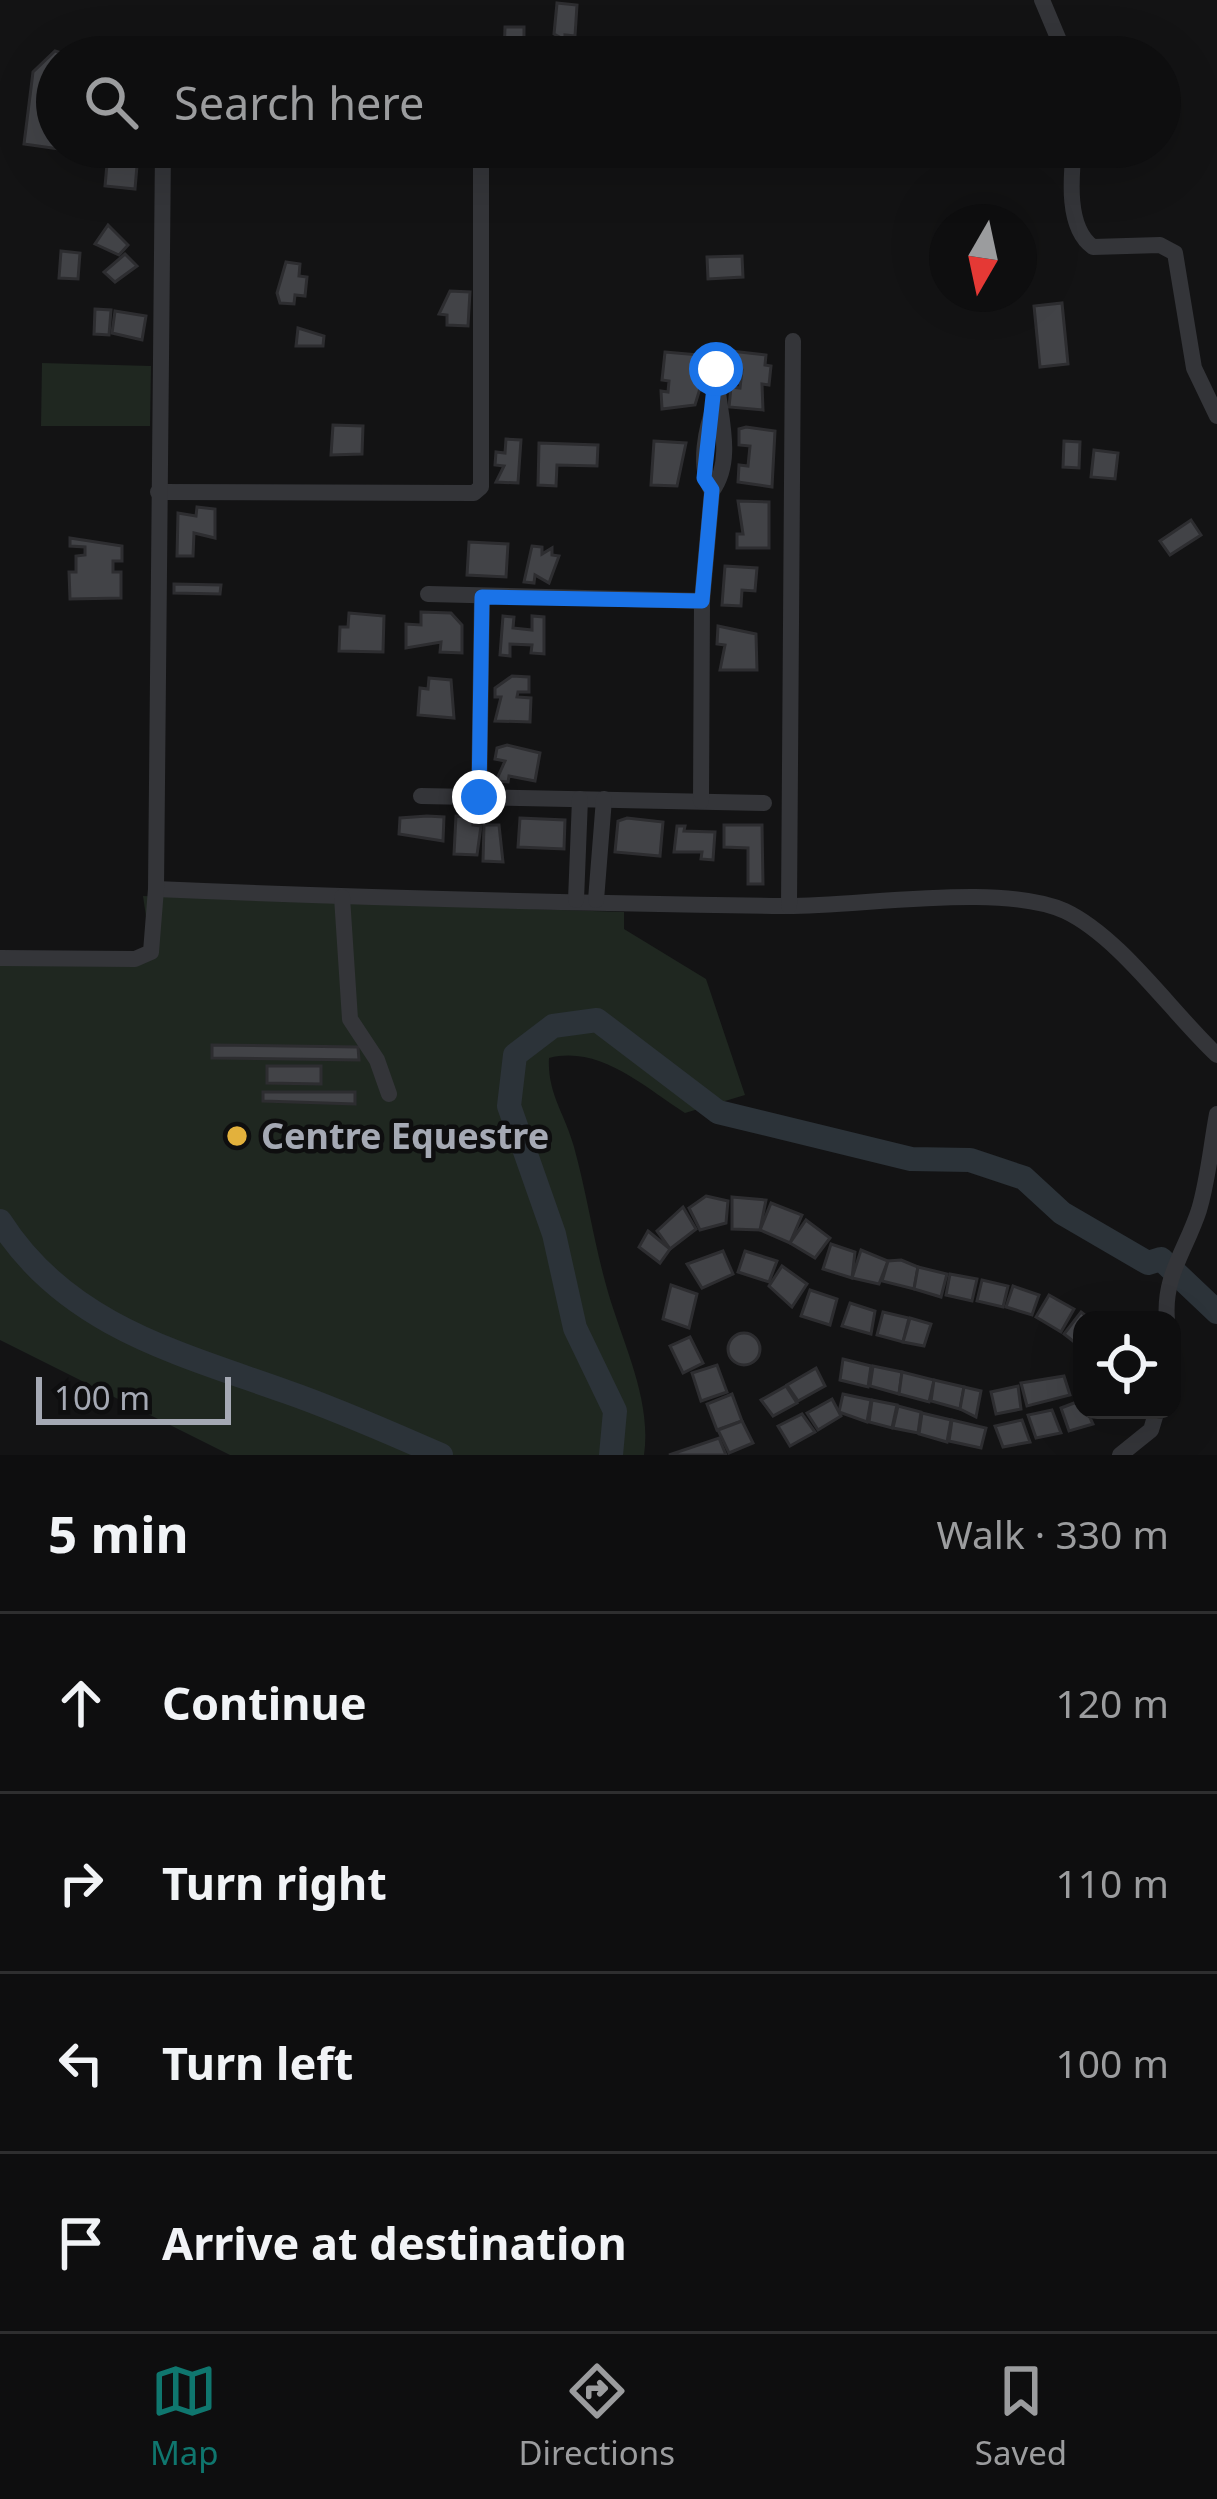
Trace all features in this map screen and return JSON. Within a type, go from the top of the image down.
[{"type":"street","points":[[1042,0],[1057,36]]},
{"type":"street","points":[[0,958],[135,959],[151,952],[156,889],[163,168]]},
{"type":"street","points":[[158,492],[474,493],[481,487],[481,168]]},
{"type":"street","points":[[1074,168],[1074,209],[1085,242],[1094,247],[1160,245],[1175,254],[1194,368],[1217,416]]},
{"type":"street","points":[[789,906],[794,341]]},
{"type":"street","points":[[700,801],[702,601],[712,490],[719,480],[725,424],[716,402],[716,369]]},
{"type":"street","points":[[428,594],[702,601]]},
{"type":"street","points":[[479,797],[482,597]]},
{"type":"street","points":[[421,796],[764,803]]},
{"type":"street","points":[[576,900],[580,799]]},
{"type":"street","points":[[596,900],[604,799]]},
{"type":"street","points":[[156,889],[789,906],[997,899],[1065,911],[1128,964],[1217,1055]]},
{"type":"street","points":[[342,897],[350,1019],[377,1060],[389,1094]]},
{"type":"street","points":[[1166,1311],[1174,1261],[1198,1211],[1217,1114]]},
{"type":"street","points":[[1120,1455],[1151,1430],[1154,1419]]},
{"type":"shaded area","points":[[42,363],[151,366],[150,426],[41,426]]},
{"type":"shaded area","name":"Centre Equestre","points":[[143,896],[624,912],[624,929],[706,979],[745,1095],[685,1113],[604,1063],[586,1057],[549,1058],[554,1093],[574,1147],[603,1274],[635,1372],[644,1414],[644,1455],[230,1455],[0,1340],[0,956],[151,951]]},
{"type":"building","points":[[557,3],[577,5],[575,36],[554,34]]},
{"type":"building","points":[[505,27],[524,27],[524,36],[505,36]]},
{"type":"building","points":[[36,69],[36,146],[24,144]]},
{"type":"building","points":[[107,168],[137,168],[135,189],[105,186]]},
{"type":"building","points":[[108,225],[128,245],[119,255],[95,244]]},
{"type":"building","points":[[61,251],[80,253],[78,279],[59,278]]},
{"type":"building","points":[[125,254],[137,266],[115,282],[104,272]]},
{"type":"building","points":[[742,256],[743,277],[708,279],[707,257]]},
{"type":"building","points":[[286,262],[300,264],[299,276],[307,277],[305,296],[295,295],[294,304],[280,303],[277,293]]},
{"type":"building","points":[[450,291],[470,292],[468,326],[447,325],[447,315],[439,314]]},
{"type":"building","points":[[1062,303],[1068,364],[1040,367],[1037,306]]},
{"type":"building","points":[[95,309],[111,310],[109,335],[94,334]]},
{"type":"building","points":[[115,311],[146,316],[142,340],[112,333]]},
{"type":"building","points":[[298,328],[324,336],[323,346],[296,346]]},
{"type":"building","points":[[731,351],[766,355],[765,365],[771,366],[769,385],[762,384],[763,410],[729,407],[731,387],[740,388],[742,370],[729,368]]},
{"type":"building","points":[[665,352],[700,355],[697,382],[702,382],[695,405],[662,409],[661,391],[668,392],[669,381],[662,380]]},
{"type":"building","points":[[333,425],[363,426],[362,454],[331,455]]},
{"type":"building","points":[[739,429],[775,431],[772,487],[738,482],[739,465],[748,466],[750,446],[739,445]]},
{"type":"building","points":[[506,439],[521,440],[518,483],[496,482],[504,466],[495,465],[496,452],[505,453]]},
{"type":"building","points":[[654,441],[686,443],[677,486],[651,485]]},
{"type":"building","points":[[1064,441],[1080,442],[1079,468],[1063,467]]},
{"type":"building","points":[[539,443],[598,445],[597,466],[557,465],[556,486],[538,485]]},
{"type":"building","points":[[1094,450],[1118,453],[1115,479],[1091,477]]},
{"type":"building","points":[[738,501],[769,502],[769,548],[737,548],[737,534],[743,534]]},
{"type":"building","points":[[197,507],[215,509],[215,538],[194,533],[193,556],[177,556],[178,513],[196,516]]},
{"type":"building","points":[[1191,520],[1201,535],[1170,555],[1160,541]]},
{"type":"building","points":[[70,538],[122,546],[122,561],[113,561],[113,572],[121,572],[121,598],[70,599],[69,572],[76,572],[76,556],[85,555],[85,547],[70,546]]},
{"type":"building","points":[[469,542],[508,544],[506,577],[467,575]]},
{"type":"building","points":[[532,546],[542,547],[542,554],[552,548],[552,555],[559,556],[549,583],[535,575],[534,583],[524,582]]},
{"type":"building","points":[[725,566],[757,568],[755,591],[742,590],[741,606],[722,605]]},
{"type":"building","points":[[174,584],[221,585],[220,594],[174,593]]},
{"type":"building","points":[[421,612],[451,613],[462,625],[462,653],[440,652],[441,642],[406,648],[406,624],[421,625]]},
{"type":"building","points":[[349,613],[384,616],[383,652],[339,651],[340,627],[348,627]]},
{"type":"building","points":[[503,616],[514,617],[513,628],[532,630],[532,616],[544,617],[544,654],[531,653],[532,645],[510,644],[510,656],[500,655]]},
{"type":"building","points":[[718,626],[756,634],[757,670],[720,670],[725,645],[717,644]]},
{"type":"building","points":[[512,676],[529,677],[529,692],[518,692],[517,697],[531,698],[530,722],[495,721],[501,697],[495,697],[495,688]]},
{"type":"building","points":[[429,678],[451,680],[454,718],[418,715],[420,688],[428,689]]},
{"type":"building","points":[[507,745],[540,753],[535,781],[509,776],[508,782],[496,781],[505,761],[495,759],[497,748]]},
{"type":"building","points":[[456,816],[474,817],[473,825],[481,826],[477,855],[454,854]]},
{"type":"building","points":[[444,817],[443,841],[399,834],[400,818]]},
{"type":"building","points":[[520,818],[565,820],[564,849],[518,847]]},
{"type":"building","points":[[618,821],[663,822],[660,856],[615,852]]},
{"type":"building","points":[[484,825],[499,825],[503,862],[483,861]]},
{"type":"building","points":[[724,825],[762,825],[763,884],[748,884],[748,848],[724,847]]},
{"type":"building","points":[[677,826],[685,826],[684,831],[715,832],[713,860],[701,859],[702,852],[674,852]]},
{"type":"building","points":[[212,1045],[358,1047],[359,1060],[212,1058]]},
{"type":"building","points":[[267,1066],[321,1066],[321,1084],[267,1083]]},
{"type":"building","points":[[263,1092],[355,1092],[355,1104],[263,1101]]},
{"type":"building","points":[[706,1196],[728,1201],[726,1223],[700,1230],[689,1208]]},
{"type":"building","points":[[732,1197],[766,1200],[760,1230],[732,1229]]},
{"type":"building","points":[[771,1203],[802,1215],[790,1243],[760,1230]]},
{"type":"building","points":[[683,1207],[696,1229],[670,1249],[657,1231]]},
{"type":"building","points":[[806,1220],[830,1238],[815,1258],[790,1243]]},
{"type":"building","points":[[648,1231],[670,1249],[660,1263],[639,1247]]},
{"type":"building","points":[[831,1244],[855,1252],[852,1278],[823,1269]]},
{"type":"building","points":[[861,1250],[888,1261],[879,1284],[852,1278]]},
{"type":"building","points":[[723,1251],[733,1274],[702,1288],[687,1264]]},
{"type":"building","points":[[745,1251],[777,1261],[769,1282],[738,1272]]},
{"type":"building","points":[[888,1261],[918,1267],[914,1289],[882,1281]]},
{"type":"building","points":[[782,1266],[807,1284],[792,1307],[769,1286]]},
{"type":"building","points":[[918,1267],[947,1274],[941,1297],[914,1289]]},
{"type":"building","points":[[950,1274],[977,1279],[972,1301],[946,1295]]},
{"type":"building","points":[[982,1280],[1008,1286],[1003,1307],[977,1301]]},
{"type":"building","points":[[671,1285],[697,1294],[689,1328],[663,1319]]},
{"type":"building","points":[[1013,1286],[1039,1295],[1032,1315],[1006,1307]]},
{"type":"building","points":[[810,1290],[837,1299],[830,1325],[801,1316]]},
{"type":"building","points":[[1049,1295],[1074,1309],[1061,1332],[1036,1317]]},
{"type":"building","points":[[850,1303],[875,1311],[871,1334],[842,1326]]},
{"type":"building","points":[[883,1312],[909,1318],[903,1342],[877,1335]]},
{"type":"building","points":[[910,1318],[931,1324],[924,1346],[903,1342]]},
{"type":"building","points":[[744,1333],[755,1338],[760,1349],[755,1360],[744,1365],[733,1360],[728,1349],[733,1338]]},
{"type":"building","points":[[690,1337],[703,1363],[683,1373],[670,1346]]},
{"type":"building","points":[[843,1359],[871,1366],[868,1387],[840,1380]]},
{"type":"building","points":[[717,1365],[727,1392],[701,1401],[692,1373]]},
{"type":"building","points":[[873,1366],[902,1372],[899,1394],[870,1386]]},
{"type":"building","points":[[816,1368],[825,1386],[798,1401],[787,1385]]},
{"type":"building","points":[[902,1372],[934,1380],[929,1402],[899,1394]]},
{"type":"building","points":[[1064,1376],[1070,1395],[1027,1406],[1021,1383]]},
{"type":"building","points":[[934,1380],[964,1387],[960,1409],[931,1401]]},
{"type":"building","points":[[786,1386],[797,1403],[773,1416],[761,1400]]},
{"type":"building","points":[[1018,1386],[1021,1409],[996,1414],[991,1392]]},
{"type":"building","points":[[964,1387],[981,1391],[976,1417],[960,1409]]},
{"type":"building","points":[[732,1394],[742,1421],[717,1430],[707,1404]]},
{"type":"building","points":[[843,1394],[871,1400],[867,1422],[839,1412]]},
{"type":"building","points":[[832,1399],[841,1416],[818,1430],[807,1413]]},
{"type":"building","points":[[872,1400],[897,1405],[892,1428],[869,1422]]},
{"type":"building","points":[[1073,1403],[1073,1419],[1091,1419],[1093,1424],[1069,1431],[1061,1408]]},
{"type":"building","points":[[898,1406],[921,1412],[918,1433],[893,1428]]},
{"type":"building","points":[[1052,1410],[1061,1433],[1036,1438],[1028,1415]]},
{"type":"building","points":[[922,1413],[951,1420],[947,1442],[919,1434]]},
{"type":"building","points":[[802,1414],[815,1432],[790,1446],[778,1426]]},
{"type":"building","points":[[952,1420],[986,1428],[981,1448],[949,1441]]},
{"type":"building","points":[[1022,1420],[1030,1442],[1003,1447],[995,1426]]},
{"type":"building","points":[[742,1421],[753,1443],[729,1453],[718,1430]]},
{"type":"building","points":[[719,1438],[726,1455],[669,1455]]},
{"type":"waterway","points":[[611,1455],[615,1411],[575,1328],[554,1234],[509,1106],[515,1055],[553,1026],[597,1020],[718,1112],[911,1159],[970,1160],[1024,1178],[1062,1213],[1148,1263],[1161,1259],[1217,1312]]},
{"type":"waterway","points":[[0,1221],[57,1286],[127,1331],[441,1455]]},
{"type":"place","name":"Centre Equestre","points":[[237,1136]]},
{"type":"route","points":[[479,797],[482,597],[702,601],[712,490],[704,478],[708,423],[716,402],[716,369]]}]
